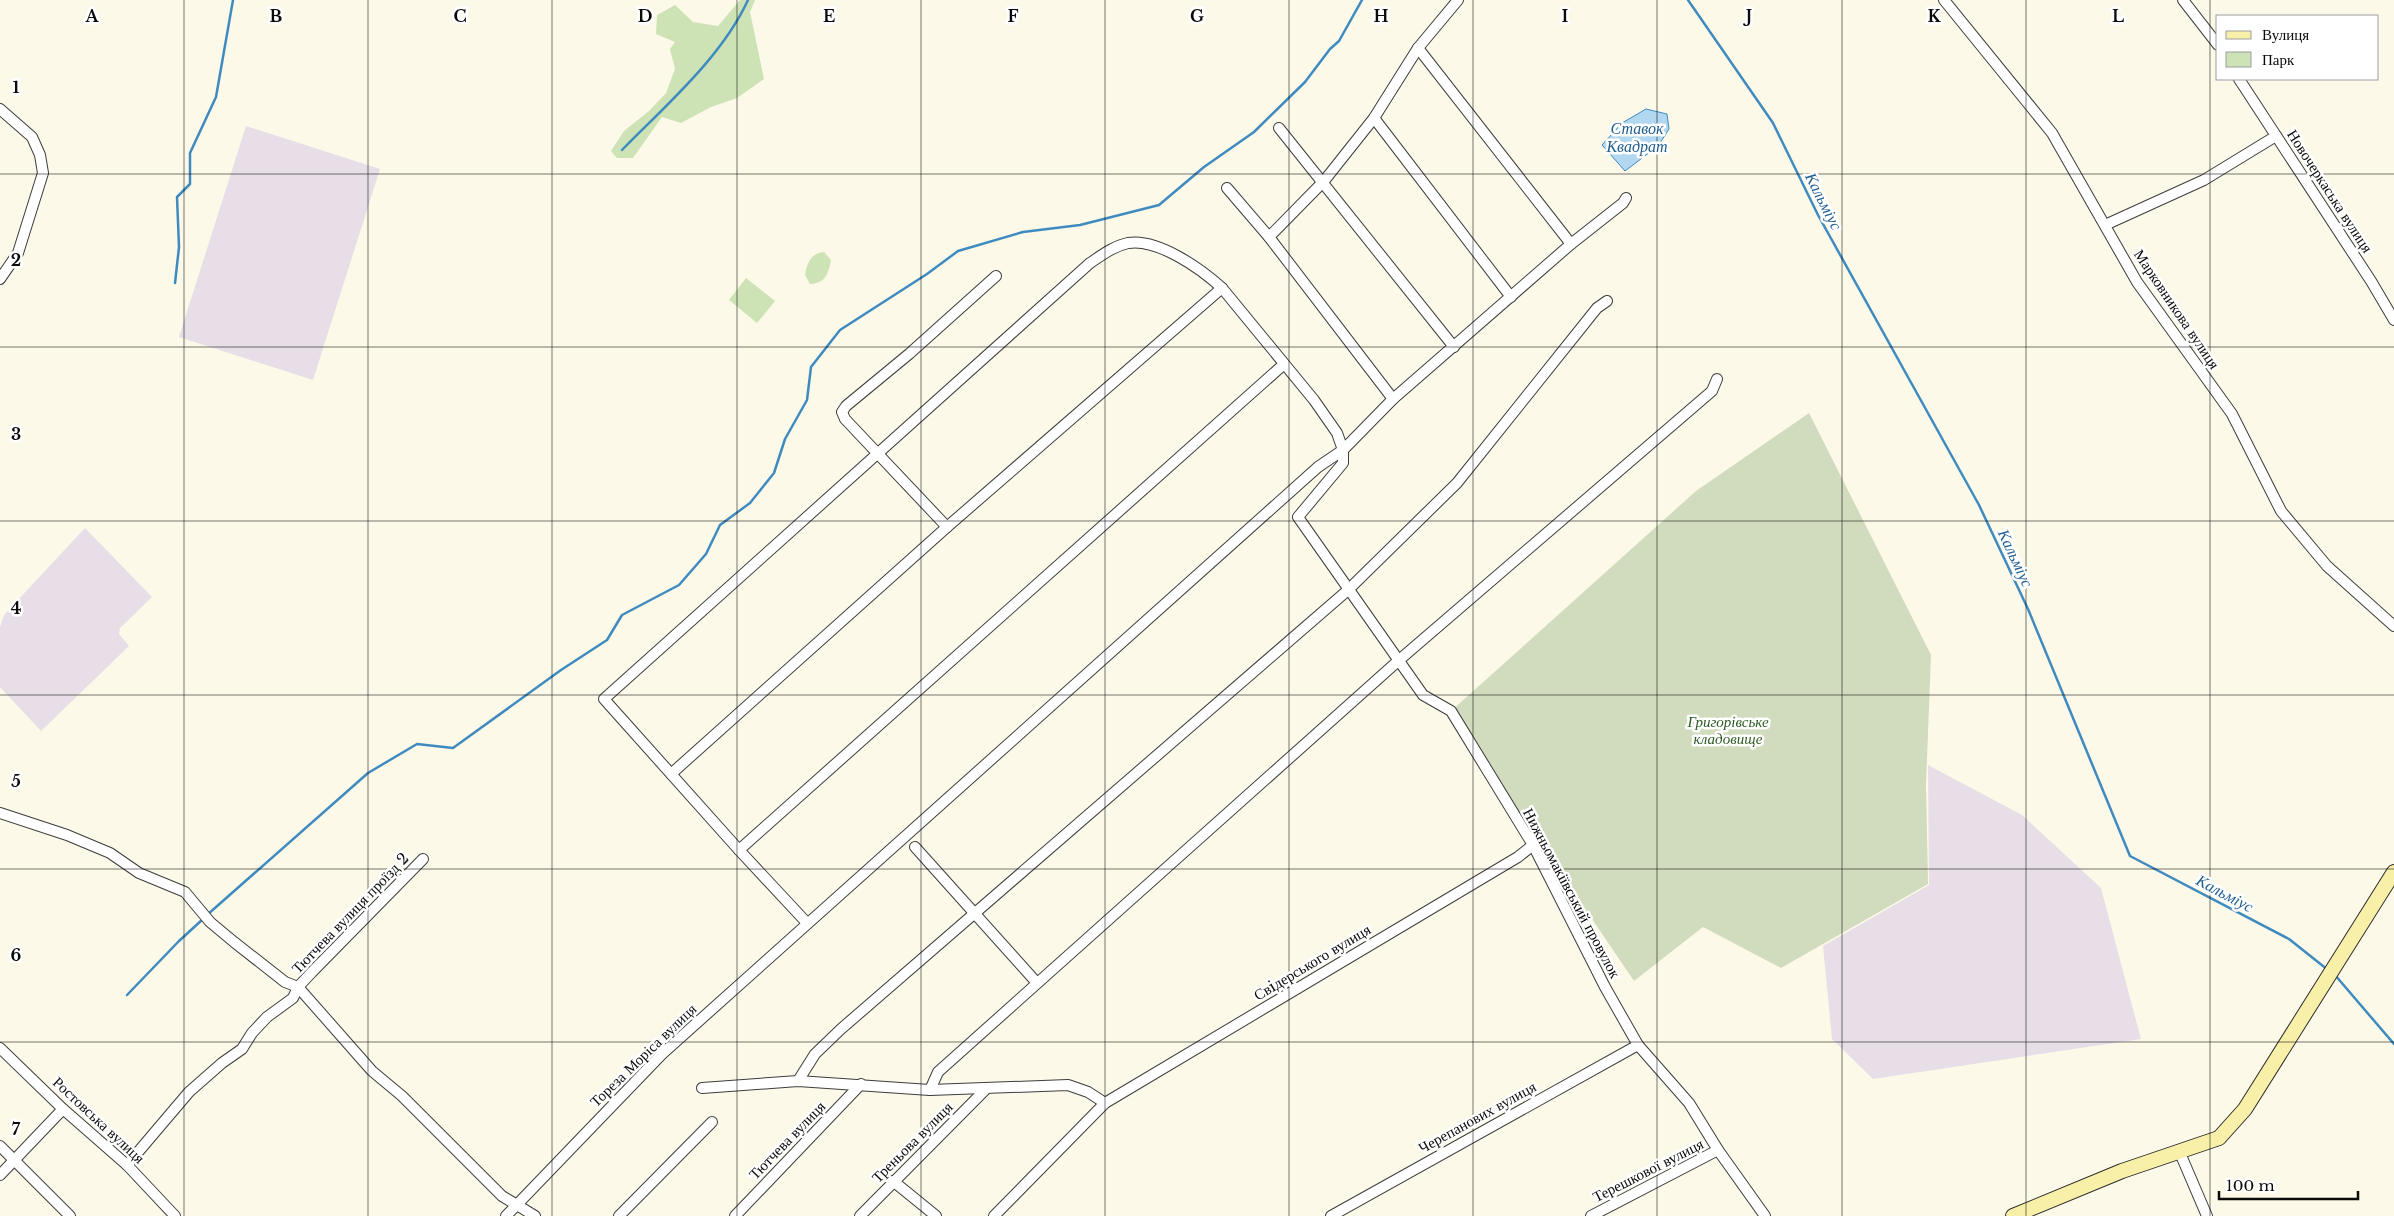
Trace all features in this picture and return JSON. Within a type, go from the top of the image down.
[{"type":"street","points":[[1269,237],[1324,181],[1374,118],[1418,48],[1458,0]]},
{"type":"street","name":"Марковникова вулиця","points":[[1944,0],[2052,133],[2137,282],[2232,414],[2281,511],[2328,566],[2394,626]]},
{"type":"street","points":[[2183,0],[2216,42]]},
{"type":"street","points":[[1418,48],[1571,244]]},
{"type":"street","name":"Новочеркаська вулиця","points":[[2241,80],[2371,281],[2394,320]]},
{"type":"street","points":[[0,109],[32,137],[40,155],[43,173],[18,253],[0,279]]},
{"type":"street","points":[[1374,118],[1511,297]]},
{"type":"street","points":[[1279,128],[1324,181],[1454,346]]},
{"type":"street","points":[[2105,225],[2204,180],[2276,136]]},
{"type":"street","points":[[1227,188],[1269,237],[1393,399]]},
{"type":"street","points":[[808,923],[739,850],[604,699],[1090,263],[1114,248],[1130,243],[1144,244],[1164,251],[1206,273],[1222,288],[1314,400],[1338,433],[1343,450],[1393,399],[1571,244],[1623,204],[1626,198]]},
{"type":"street","points":[[947,527],[876,454],[842,412],[846,406],[909,354],[996,276]]},
{"type":"street","points":[[670,774],[947,527],[1222,288]]},
{"type":"street","points":[[798,1081],[815,1054],[835,1036],[974,912],[1348,590],[1457,484],[1597,308],[1607,301]]},
{"type":"street","points":[[739,850],[1284,365]]},
{"type":"street","points":[[930,1090],[938,1072],[1036,983],[1398,661],[1712,391],[1717,379]]},
{"type":"street","name":"Нижньомакіївський провулок","points":[[1343,450],[1343,463],[1298,517],[1423,695],[1452,711],[1533,845],[1605,987],[1638,1045],[1689,1103],[1718,1150],[1765,1216]]},
{"type":"street","name":"Тореза Моріса вулиця","points":[[506,1216],[662,1054],[1318,467],[1343,450]]},
{"type":"street","points":[[0,813],[68,835],[110,852],[139,873],[185,892],[210,922],[285,982],[298,987],[372,1072],[402,1096],[502,1196],[534,1216]]},
{"type":"street","name":"Свiдерського вулиця","points":[[994,1216],[1105,1103],[1518,857],[1533,845]]},
{"type":"street","points":[[915,847],[1036,983]]},
{"type":"street","name":"Тютчева вулиця проїзд 2","points":[[127,1165],[189,1092],[222,1063],[242,1049],[252,1033],[266,1018],[293,998],[298,987],[424,859]]},
{"type":"street","points":[[2013,1216],[2122,1171],[2180,1153],[2219,1138],[2244,1109],[2394,872]]},
{"type":"street","name":"Черепанових вулиця","points":[[1331,1216],[1638,1045]]},
{"type":"street","name":"Ростовська вулиця","points":[[0,1048],[63,1109],[127,1165],[175,1216]]},
{"type":"street","points":[[702,1088],[798,1081],[930,1090],[985,1090],[1068,1086],[1088,1092],[1105,1103]]},
{"type":"street","name":"Тютчева вулиця","points":[[735,1216],[860,1084]]},
{"type":"street","name":"Треньова вулиця","points":[[860,1216],[985,1090]]},
{"type":"street","points":[[0,1175],[63,1109]]},
{"type":"street","points":[[619,1216],[712,1122]]},
{"type":"street","points":[[0,1146],[70,1216]]},
{"type":"street","name":"Терешкової вулиця","points":[[1591,1216],[1718,1150]]},
{"type":"street","points":[[2180,1153],[2207,1216]]},
{"type":"street","points":[[893,1181],[936,1216]]},
{"type":"shaded area","points":[[246,126],[380,169],[313,380],[179,337]]},
{"type":"shaded area","points":[[85,528],[152,597],[120,628],[119,634],[129,646],[41,731],[0,687],[0,627],[4,615]]},
{"type":"shaded area","points":[[1928,765],[2022,815],[2101,888],[2141,1039],[1873,1079],[1832,1039],[1823,946],[1929,885]]},
{"type":"green space","points":[[740,0],[755,0],[750,12],[764,79],[737,98],[711,107],[681,123],[662,117],[633,158],[617,158],[611,151],[624,131],[649,111],[666,93],[675,69],[670,49],[675,42],[656,34],[657,15],[675,5],[693,22],[718,26]]},
{"type":"green space","points":[[824,252],[831,260],[827,273],[820,282],[810,284],[805,275],[808,263],[816,254]]},
{"type":"green space","points":[[746,278],[775,301],[757,323],[729,300]]},
{"type":"green space","name":"Григорівське кладовище","points":[[1809,413],[1931,655],[1926,785],[1928,884],[1781,968],[1703,927],[1634,981],[1451,711],[1696,491]]},
{"type":"water","name":"Ставок Квадрат","points":[[1646,109],[1667,114],[1669,129],[1658,146],[1625,171],[1602,145],[1622,123]]},
{"type":"waterway","points":[[175,283],[179,247],[177,197],[190,184],[190,153],[216,97],[233,0]]},
{"type":"waterway","points":[[622,150],[708,61],[737,21],[748,0]]},
{"type":"waterway","points":[[207,915],[368,773],[417,744],[453,748],[561,670],[607,640],[622,615],[679,585],[706,554],[720,525],[750,503],[774,473],[785,439],[807,400],[811,367],[840,330],[927,274],[958,251],[1023,232],[1080,225],[1159,205],[1204,167],[1254,132],[1305,82],[1330,49],[1339,41],[1362,0]]},
{"type":"waterway","name":"Кальміус","points":[[1688,0],[1773,123],[1818,215],[1979,505],[2028,609],[2130,856],[2289,939],[2328,970]]},
{"type":"waterway","points":[[127,995],[203,919]]},
{"type":"waterway","name":"Кальміус","points":[[2335,975],[2394,1044]]}]
